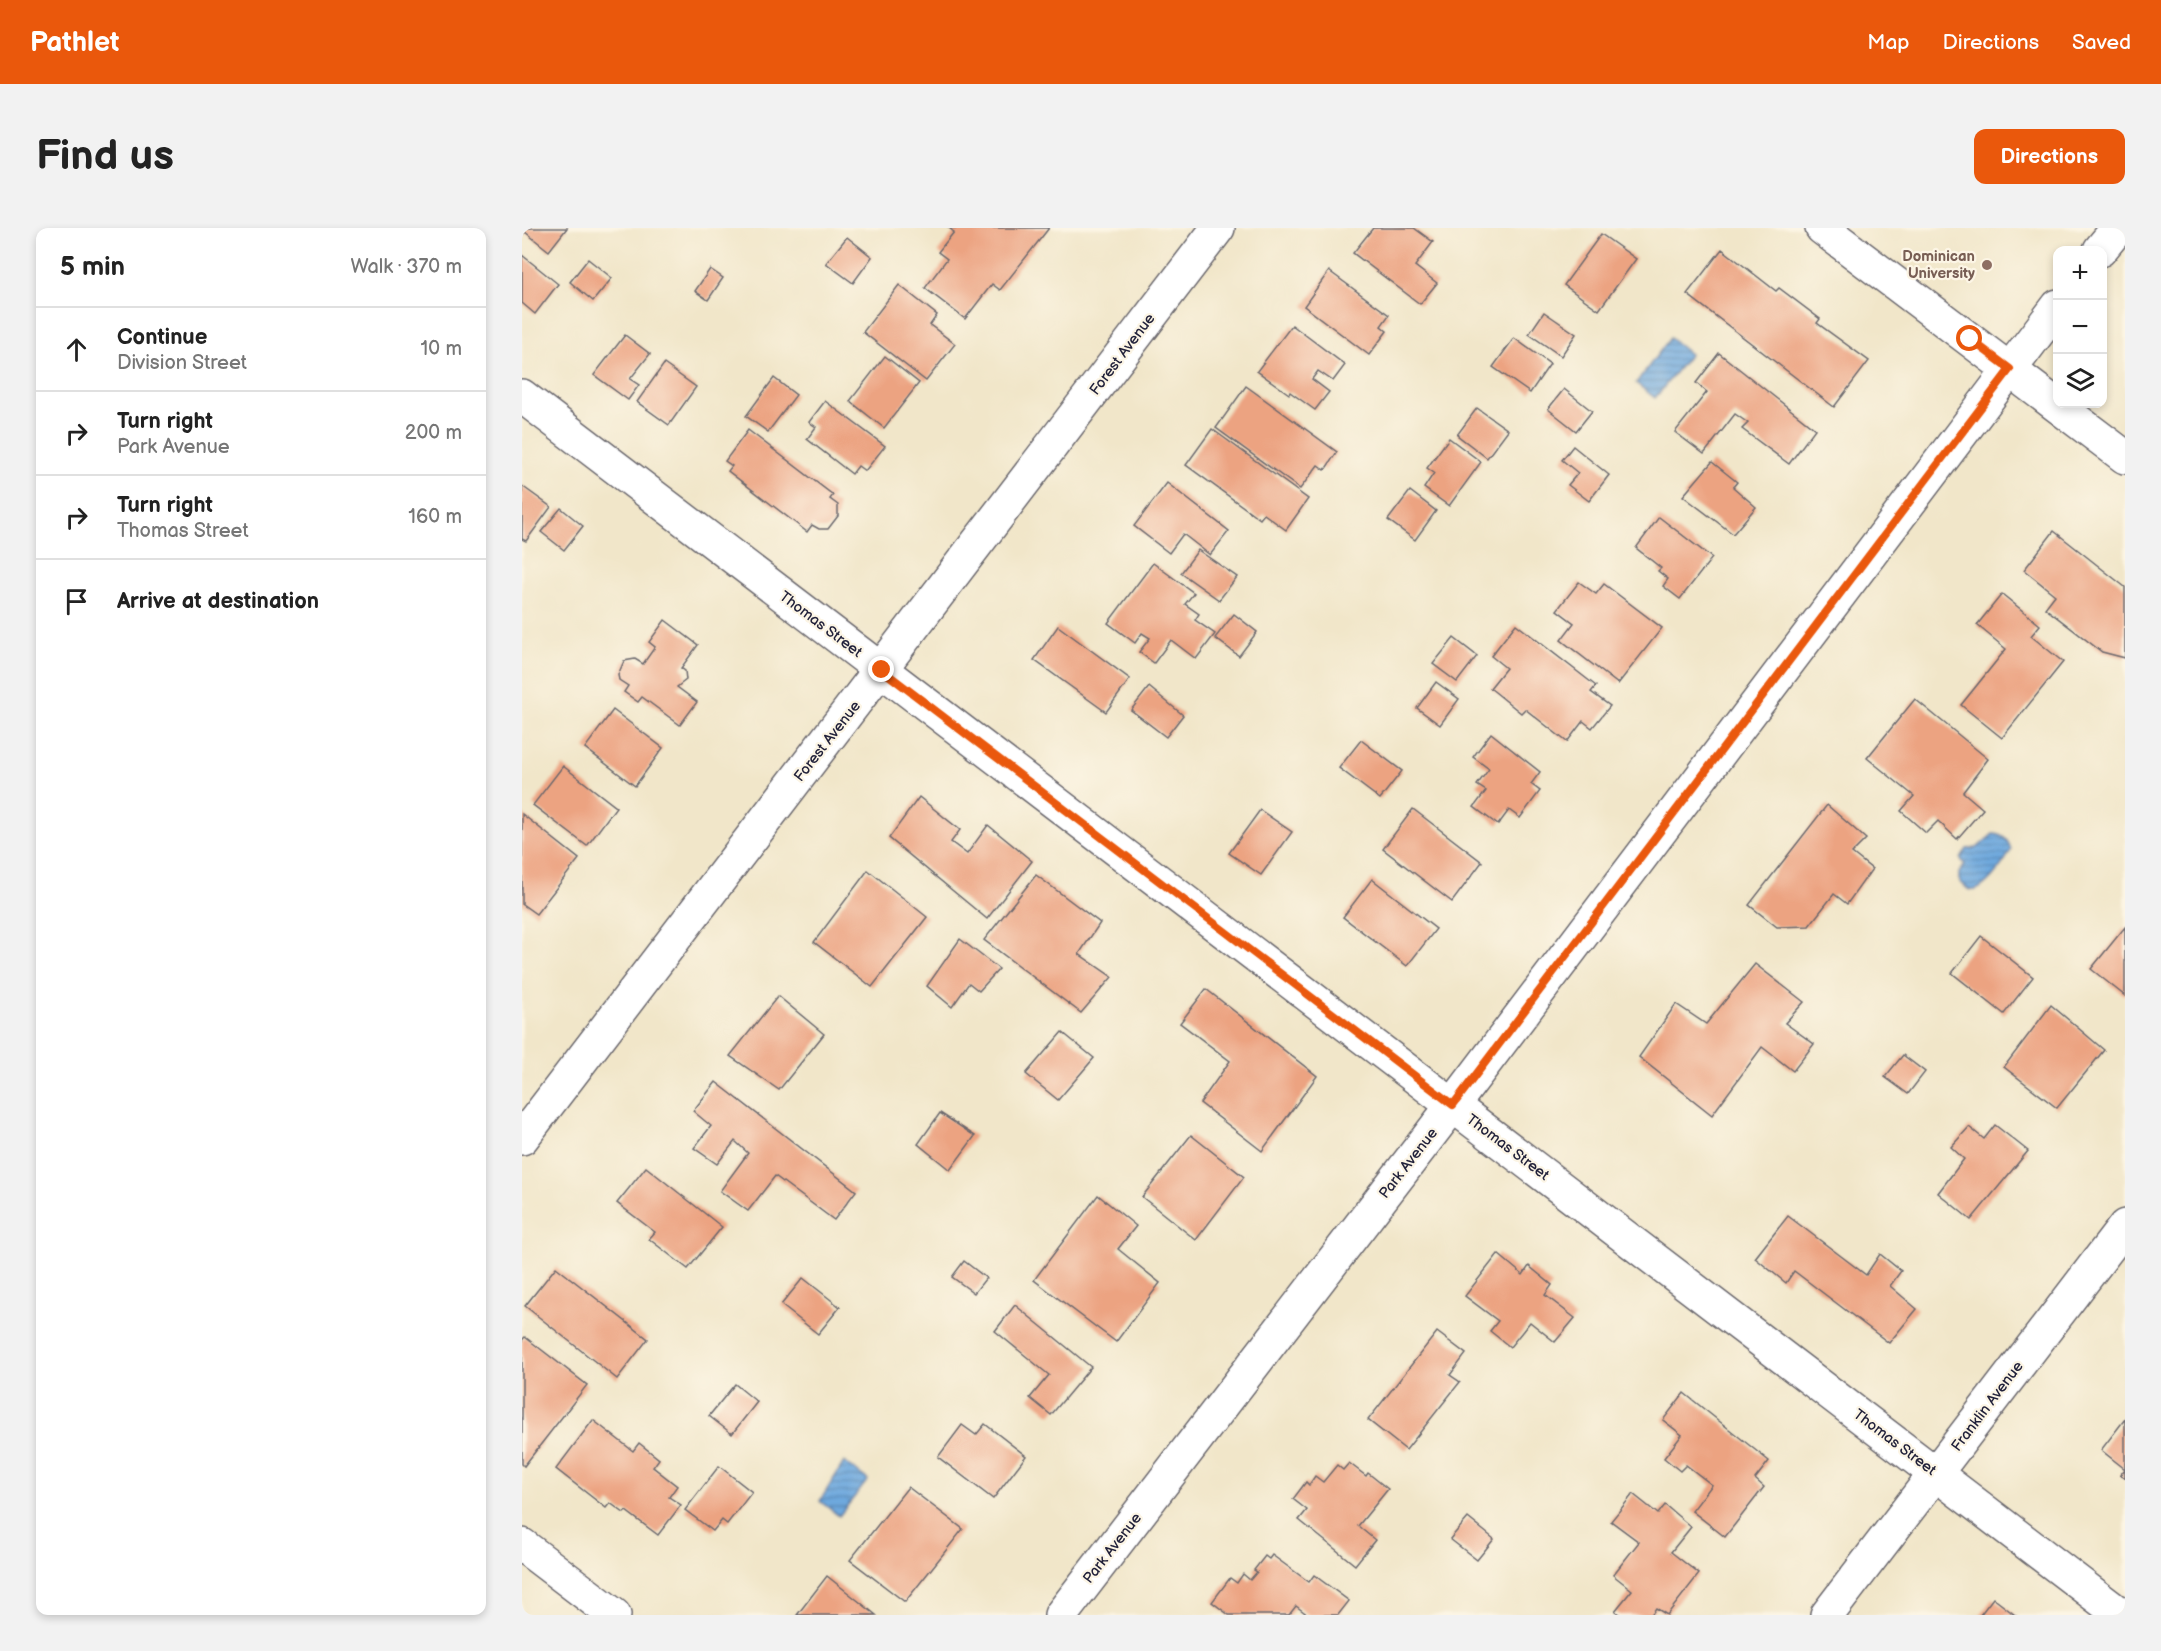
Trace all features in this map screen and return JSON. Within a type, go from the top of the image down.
[{"type":"street","name":"Forest Avenue","points":[[522,1138],[1218,228]]},
{"type":"street","points":[[1822,228],[2125,457]]},
{"type":"street","points":[[2103,246],[2118,228]]},
{"type":"street","name":"Park Avenue","points":[[1060,1615],[1453,1105],[2053,313]]},
{"type":"street","name":"Thomas Street","points":[[522,396],[2121,1615]]},
{"type":"street","name":"Franklin Avenue","points":[[1827,1615],[2125,1226]]},
{"type":"street","points":[[522,1545],[614,1615]]},
{"type":"water","points":[[1670,338],[1690,354],[1655,398],[1636,383]]},
{"type":"water","points":[[1993,834],[2005,839],[2011,850],[1987,882],[1975,890],[1970,890],[1959,880],[1959,873],[1965,865],[1961,859],[1967,849],[1977,848]]},
{"type":"water","points":[[844,1462],[868,1480],[839,1516],[820,1501]]},
{"type":"building","points":[[522,228],[567,228],[549,251],[525,232],[522,235]]},
{"type":"building","points":[[949,228],[1049,228],[1000,290],[992,284],[965,319],[925,288],[947,259],[938,252],[954,232]]},
{"type":"building","points":[[1373,228],[1414,228],[1433,242],[1415,266],[1437,283],[1420,304],[1353,253]]},
{"type":"building","points":[[1601,234],[1636,259],[1599,310],[1564,285]]},
{"type":"building","points":[[847,237],[872,257],[853,283],[826,263]]},
{"type":"building","points":[[1722,249],[1776,291],[1779,288],[1820,319],[1817,323],[1869,361],[1834,407],[1687,294]]},
{"type":"building","points":[[522,255],[558,284],[535,314],[522,303]]},
{"type":"building","points":[[588,259],[612,278],[593,301],[570,282]]},
{"type":"building","points":[[710,269],[723,278],[708,300],[695,291]]},
{"type":"building","points":[[1329,271],[1389,315],[1381,326],[1387,331],[1369,355],[1304,306]]},
{"type":"building","points":[[899,285],[937,315],[930,325],[955,344],[926,381],[863,332]]},
{"type":"building","points":[[1544,312],[1576,334],[1561,356],[1529,334]]},
{"type":"building","points":[[1292,325],[1345,365],[1333,381],[1318,371],[1312,379],[1329,392],[1315,410],[1257,371]]},
{"type":"building","points":[[625,335],[650,354],[630,379],[639,385],[628,400],[594,375]]},
{"type":"building","points":[[1514,338],[1550,364],[1530,393],[1493,367]]},
{"type":"building","points":[[1719,353],[1815,429],[1789,464],[1742,429],[1748,423],[1735,414],[1704,454],[1675,432],[1707,392],[1696,383]]},
{"type":"building","points":[[885,356],[919,383],[884,428],[850,401]]},
{"type":"building","points":[[664,364],[696,387],[669,425],[637,402]]},
{"type":"building","points":[[774,378],[796,395],[768,432],[746,416]]},
{"type":"building","points":[[1246,386],[1337,452],[1325,470],[1318,465],[1300,489],[1216,428]]},
{"type":"building","points":[[1564,389],[1592,411],[1576,431],[1548,409]]},
{"type":"building","points":[[825,401],[885,446],[865,471],[858,466],[852,474],[807,439],[816,427],[809,422]]},
{"type":"building","points":[[1477,408],[1508,430],[1487,458],[1457,435]]},
{"type":"building","points":[[1212,429],[1308,499],[1286,530],[1264,514],[1260,519],[1186,465]]},
{"type":"building","points":[[748,430],[833,495],[830,499],[838,505],[838,516],[828,529],[819,529],[812,525],[807,532],[728,471],[732,466],[725,461]]},
{"type":"building","points":[[1449,438],[1481,462],[1449,506],[1424,488],[1434,473],[1427,468]]},
{"type":"building","points":[[1573,446],[1609,475],[1589,501],[1568,485],[1578,473],[1562,460]]},
{"type":"building","points":[[1712,462],[1737,482],[1733,487],[1756,507],[1733,534],[1683,496]]},
{"type":"building","points":[[1167,483],[1229,531],[1210,555],[1183,534],[1169,553],[1134,526]]},
{"type":"building","points":[[522,486],[551,507],[526,541],[522,539]]},
{"type":"building","points":[[1410,491],[1436,511],[1415,540],[1388,520]]},
{"type":"building","points":[[561,508],[583,526],[564,550],[541,532]]},
{"type":"building","points":[[1659,517],[1712,558],[1680,599],[1663,586],[1668,579],[1658,571],[1661,568],[1636,548]]},
{"type":"building","points":[[2054,531],[2125,587],[2125,658],[2102,652],[2045,608],[2055,595],[2024,570]]},
{"type":"building","points":[[1198,550],[1237,577],[1219,600],[1181,573]]},
{"type":"building","points":[[1153,563],[1194,593],[1185,604],[1199,614],[1195,620],[1215,634],[1196,659],[1171,640],[1154,663],[1139,652],[1150,638],[1142,633],[1135,643],[1108,623]]},
{"type":"building","points":[[1579,582],[1596,594],[1604,584],[1662,628],[1618,684],[1561,640],[1574,623],[1557,610]]},
{"type":"building","points":[[2002,594],[2040,625],[2031,636],[2063,662],[2002,738],[1961,705],[2006,649],[1977,625]]},
{"type":"building","points":[[1234,614],[1257,632],[1239,656],[1215,638]]},
{"type":"building","points":[[665,620],[698,645],[681,668],[685,671],[686,680],[677,687],[697,702],[680,725],[642,697],[638,702],[624,692],[628,686],[619,680],[618,675],[624,661],[635,659],[643,664],[655,647],[649,642]]},
{"type":"building","points":[[1516,624],[1596,686],[1591,692],[1610,706],[1592,728],[1583,721],[1567,742],[1525,709],[1521,713],[1490,688],[1506,668],[1491,656]]},
{"type":"building","points":[[1058,626],[1130,679],[1106,712],[1034,660]]},
{"type":"building","points":[[1454,638],[1477,656],[1457,682],[1433,664]]},
{"type":"building","points":[[1436,682],[1459,699],[1440,725],[1417,708]]},
{"type":"building","points":[[1149,687],[1183,715],[1166,737],[1131,710]]},
{"type":"building","points":[[1915,699],[1988,759],[1963,792],[1983,809],[1957,839],[1938,821],[1926,833],[1901,811],[1914,796],[1867,758]]},
{"type":"building","points":[[613,710],[663,748],[635,786],[585,748]]},
{"type":"building","points":[[1491,733],[1540,772],[1531,784],[1540,791],[1520,818],[1509,810],[1498,825],[1474,807],[1486,791],[1477,785],[1489,769],[1473,757]]},
{"type":"building","points":[[1361,740],[1402,771],[1380,799],[1339,768]]},
{"type":"building","points":[[563,766],[616,807],[587,846],[533,805]]},
{"type":"building","points":[[919,797],[960,830],[951,842],[967,854],[988,825],[1032,861],[987,919],[889,838]]},
{"type":"building","points":[[1827,805],[1866,839],[1852,853],[1872,869],[1847,904],[1834,894],[1809,926],[1777,927],[1749,905]]},
{"type":"building","points":[[1413,809],[1482,862],[1452,902],[1383,849]]},
{"type":"building","points":[[1260,810],[1292,832],[1261,875],[1229,853]]},
{"type":"building","points":[[522,814],[579,859],[536,914],[522,904]]},
{"type":"building","points":[[868,870],[927,917],[872,987],[814,942]]},
{"type":"building","points":[[1036,875],[1100,923],[1079,954],[1112,977],[1081,1013],[984,940]]},
{"type":"building","points":[[1372,879],[1436,929],[1407,966],[1343,917]]},
{"type":"building","points":[[2125,927],[2125,996],[2091,969]]},
{"type":"building","points":[[1981,936],[2033,977],[2004,1014],[1952,973]]},
{"type":"building","points":[[960,939],[999,969],[979,991],[969,983],[952,1007],[927,986]]},
{"type":"building","points":[[1755,964],[1804,1002],[1785,1023],[1814,1044],[1793,1071],[1762,1047],[1712,1115],[1639,1057],[1676,1004],[1706,1024]]},
{"type":"building","points":[[1206,989],[1317,1076],[1262,1151],[1200,1103],[1230,1061],[1180,1023]]},
{"type":"building","points":[[778,996],[824,1034],[779,1090],[730,1056]]},
{"type":"building","points":[[2051,1005],[2104,1050],[2057,1108],[2004,1067]]},
{"type":"building","points":[[1062,1032],[1094,1058],[1058,1100],[1026,1074]]},
{"type":"building","points":[[1903,1055],[1925,1072],[1908,1094],[1885,1077]]},
{"type":"building","points":[[716,1082],[856,1191],[834,1220],[775,1176],[748,1211],[720,1191],[748,1153],[735,1141],[717,1164],[694,1148],[711,1126],[693,1111]]},
{"type":"building","points":[[940,1113],[975,1136],[950,1170],[918,1144]]},
{"type":"building","points":[[1995,1125],[2028,1151],[1971,1220],[1938,1193],[1964,1159],[1951,1147],[1969,1127],[1984,1139]]},
{"type":"building","points":[[1191,1135],[1244,1177],[1196,1240],[1142,1197]]},
{"type":"building","points":[[646,1167],[722,1227],[688,1269],[649,1239],[655,1232],[617,1203]]},
{"type":"building","points":[[1098,1195],[1136,1226],[1118,1249],[1160,1283],[1116,1342],[1034,1280]]},
{"type":"building","points":[[1788,1216],[1866,1275],[1880,1254],[1901,1271],[1890,1286],[1917,1309],[1889,1343],[1794,1271],[1786,1283],[1755,1258]]},
{"type":"building","points":[[1498,1254],[1523,1275],[1529,1266],[1552,1285],[1545,1295],[1575,1318],[1555,1342],[1530,1322],[1510,1347],[1490,1331],[1498,1321],[1465,1296]]},
{"type":"building","points":[[964,1261],[986,1278],[974,1293],[952,1277]]},
{"type":"building","points":[[556,1267],[648,1339],[617,1379],[525,1306]]},
{"type":"building","points":[[803,1278],[840,1307],[818,1334],[781,1305]]},
{"type":"building","points":[[1015,1305],[1091,1367],[1051,1415],[1030,1398],[1049,1375],[995,1331]]},
{"type":"building","points":[[1437,1332],[1466,1354],[1450,1375],[1460,1382],[1406,1450],[1368,1420]]},
{"type":"building","points":[[525,1337],[587,1385],[524,1466],[522,1464],[522,1340]]},
{"type":"building","points":[[735,1384],[757,1402],[732,1434],[709,1416]]},
{"type":"building","points":[[1684,1393],[1769,1461],[1755,1479],[1764,1487],[1725,1537],[1692,1511],[1712,1485],[1686,1465],[1680,1471],[1664,1458],[1682,1435],[1663,1420]]},
{"type":"building","points":[[2125,1419],[2125,1469],[2101,1450]]},
{"type":"building","points":[[593,1420],[633,1451],[639,1443],[659,1459],[653,1467],[677,1486],[669,1497],[681,1505],[658,1535],[626,1511],[624,1513],[610,1503],[606,1508],[556,1469]]},
{"type":"building","points":[[985,1424],[1026,1456],[993,1499],[938,1457],[962,1425],[976,1435]]},
{"type":"building","points":[[1349,1463],[1366,1476],[1368,1473],[1388,1489],[1358,1526],[1375,1540],[1355,1565],[1299,1520],[1307,1510],[1293,1499],[1306,1482],[1309,1485],[1315,1476],[1323,1482],[1337,1465],[1343,1470]]},
{"type":"building","points":[[719,1466],[752,1492],[727,1524],[722,1520],[713,1531],[685,1510]]},
{"type":"building","points":[[908,1487],[963,1529],[905,1602],[850,1560]]},
{"type":"building","points":[[1633,1494],[1658,1514],[1665,1505],[1691,1527],[1671,1552],[1699,1574],[1667,1615],[1656,1608],[1651,1615],[1620,1615],[1615,1611],[1632,1590],[1613,1575],[1639,1542],[1611,1521]]},
{"type":"building","points":[[1468,1518],[1494,1539],[1477,1560],[1450,1539]]},
{"type":"building","points":[[1272,1555],[1309,1582],[1314,1575],[1349,1601],[1338,1615],[1308,1615],[1296,1606],[1289,1615],[1229,1615],[1212,1602],[1230,1578],[1237,1583],[1243,1574],[1250,1580],[1257,1572],[1254,1570],[1265,1556],[1269,1559]]},
{"type":"building","points":[[827,1576],[876,1615],[797,1615]]},
{"type":"building","points":[[1993,1598],[2015,1615],[1980,1615]]},
{"type":"place","name":"Dominican University","points":[[1987,265]]},
{"type":"route","points":[[882,670],[1453,1105],[2010,369],[1970,339]]}]
